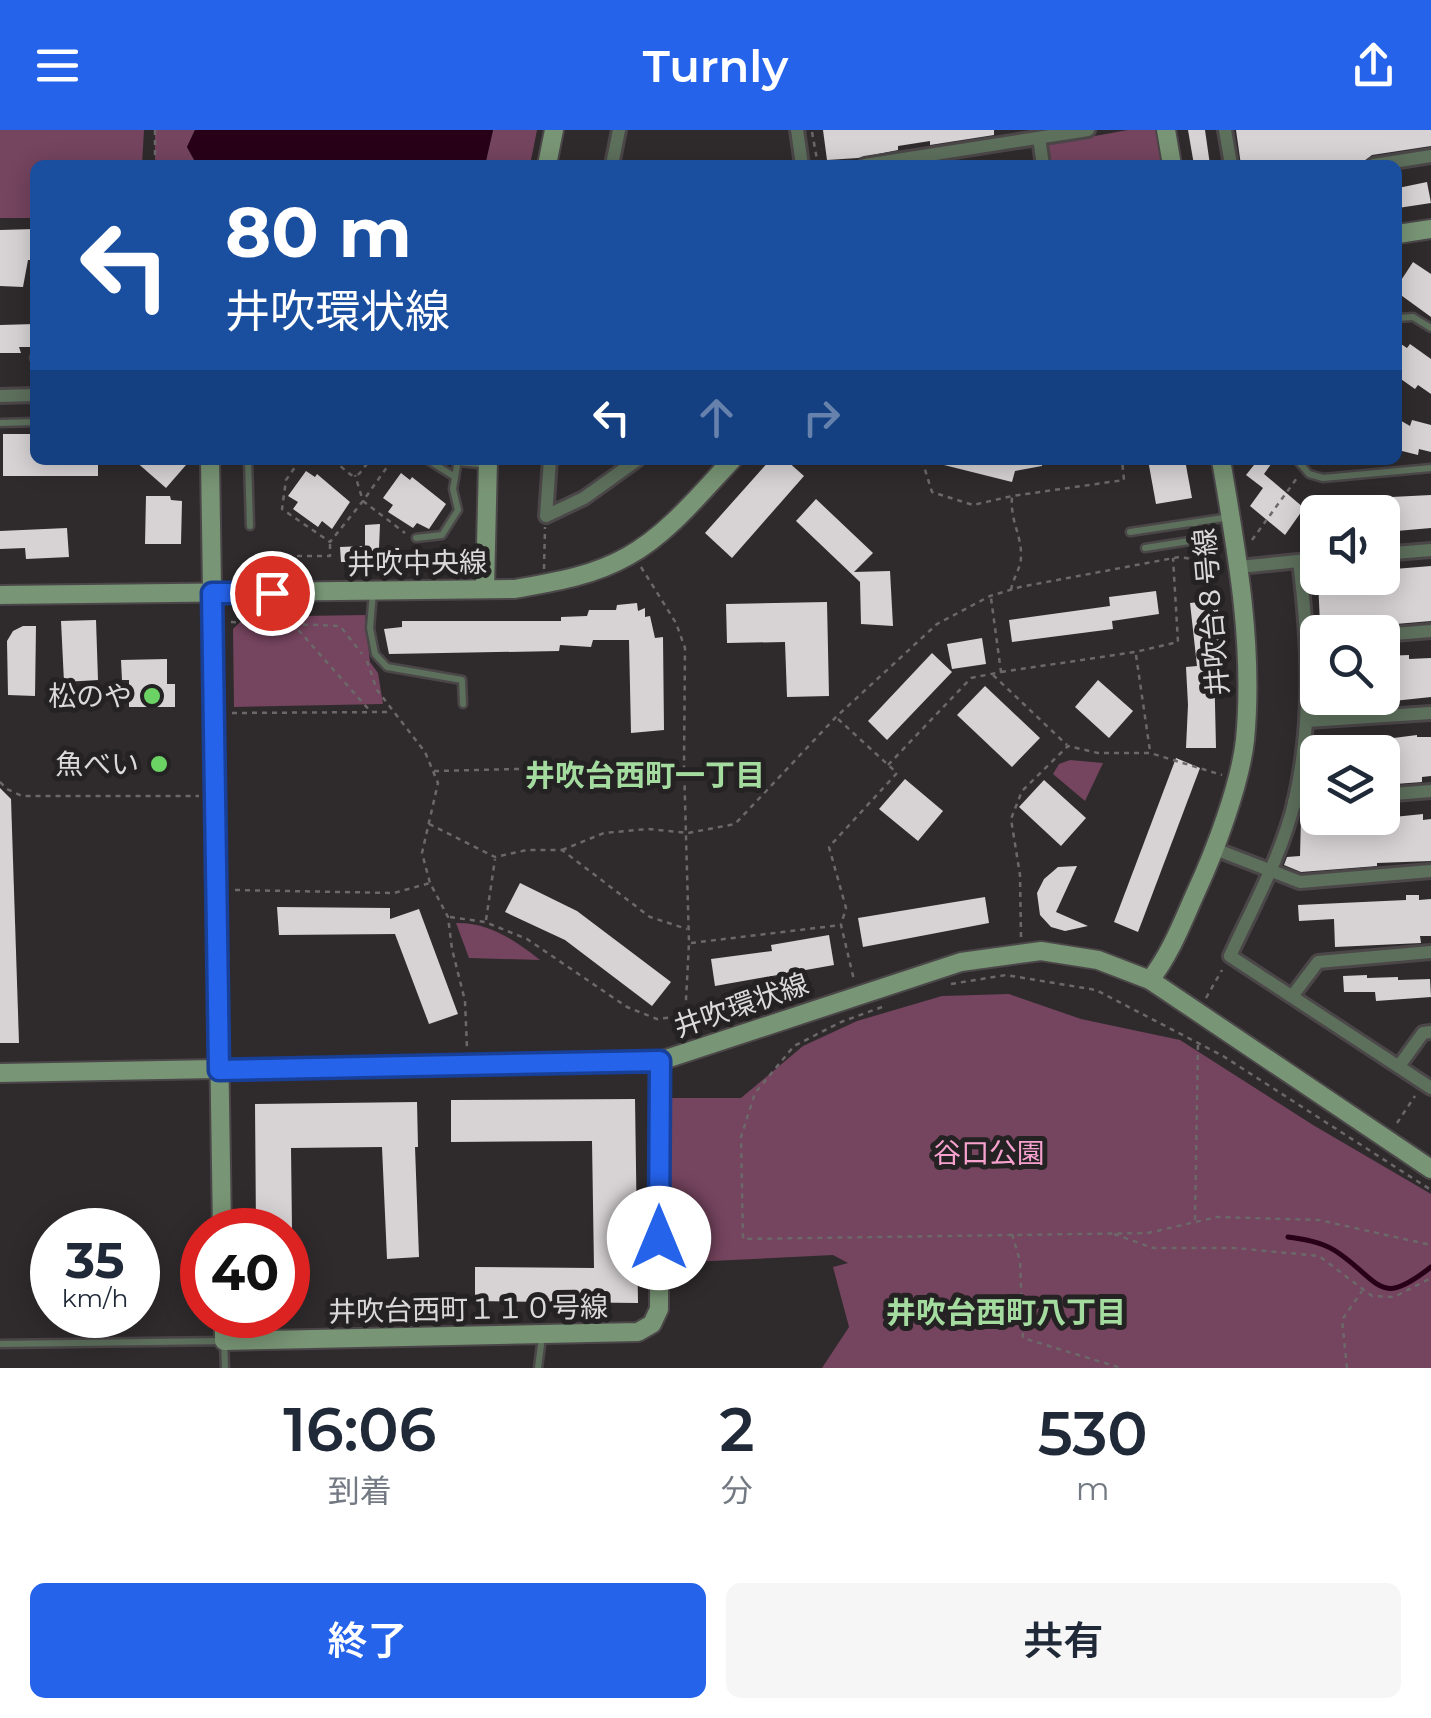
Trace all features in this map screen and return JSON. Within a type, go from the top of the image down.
[{"type":"street","points":[[547,160],[554,130]]},
{"type":"street","points":[[613,160],[619,130]]},
{"type":"street","points":[[797,130],[801,160]]},
{"type":"street","points":[[897,160],[1088,130]]},
{"type":"street","points":[[1166,130],[1171,160]]},
{"type":"street","points":[[1225,130],[1230,160]]},
{"type":"street","points":[[1039,138],[1042,160]]},
{"type":"street","points":[[1402,161],[1431,156]]},
{"type":"street","points":[[1402,233],[1431,229]]},
{"type":"street","points":[[0,396],[30,396]]},
{"type":"street","points":[[210,465],[222,1208]]},
{"type":"street","points":[[485,589],[488,465]]},
{"type":"street","points":[[550,465],[546,516],[584,498],[631,465]]},
{"type":"street","name":"井吹中央線","points":[[0,595],[485,589],[543,584],[572,578],[633,554],[685,509],[727,465]]},
{"type":"street","name":"井吹台８号線","points":[[1150,980],[1167,958],[1216,849],[1244,744],[1248,667],[1239,567],[1222,465]]},
{"type":"street","points":[[1400,553],[1431,550]]},
{"type":"street","points":[[1239,567],[1299,561],[1308,615]]},
{"type":"street","points":[[1400,634],[1431,631]]},
{"type":"street","points":[[1307,721],[1431,713]]},
{"type":"street","points":[[1307,715],[1294,802],[1270,870],[1230,956],[1427,1085]]},
{"type":"street","points":[[1400,794],[1431,792]]},
{"type":"street","points":[[1294,802],[1300,802]]},
{"type":"street","points":[[1216,849],[1300,882],[1431,871]]},
{"type":"street","name":"井吹環状線","points":[[0,1073],[660,1061],[961,962],[1041,951],[1098,960],[1150,980],[1431,1169]]},
{"type":"street","points":[[1293,995],[1318,962],[1431,952]]},
{"type":"street","points":[[1399,1066],[1423,1033],[1431,1032]]},
{"type":"street","name":"井吹台西町１１０号線","points":[[224,1340],[542,1336],[638,1332],[652,1324],[659,1309],[660,1061]]},
{"type":"lane","points":[[1402,318],[1414,317],[1431,328]]},
{"type":"lane","points":[[0,422],[30,422]]},
{"type":"lane","points":[[248,465],[250,526]]},
{"type":"lane","points":[[436,465],[455,478]]},
{"type":"lane","points":[[416,538],[442,535],[458,510],[453,489],[457,465]]},
{"type":"lane","points":[[1300,465],[1308,474],[1323,478],[1431,468]]},
{"type":"lane","points":[[1130,532],[1231,517]]},
{"type":"lane","points":[[1145,548],[1196,540],[1194,522]]},
{"type":"lane","points":[[374,591],[370,628],[375,654],[387,667],[462,680],[462,704]]},
{"type":"lane","points":[[538,1368],[542,1336]]},
{"type":"lane","points":[[0,1344],[224,1340],[225,1368]]},
{"type":"path","points":[[154,160],[156,130]]},
{"type":"path","points":[[812,130],[817,160]]},
{"type":"path","points":[[296,465],[286,480],[282,509],[330,542]]},
{"type":"path","points":[[340,465],[355,475],[363,502],[416,538]]},
{"type":"path","points":[[355,475],[365,465]]},
{"type":"path","points":[[278,556],[330,556],[330,542],[389,465]]},
{"type":"path","points":[[922,465],[932,492],[973,506],[1012,496],[1124,480],[1122,465]]},
{"type":"path","points":[[1251,541],[1304,469]]},
{"type":"path","points":[[1012,496],[1010,517],[1022,559],[1012,590]]},
{"type":"path","points":[[543,584],[546,516]]},
{"type":"path","points":[[633,554],[676,622],[685,648],[690,943],[684,1037],[691,1052]]},
{"type":"path","points":[[888,764],[971,678],[1178,642],[1174,558]]},
{"type":"path","points":[[429,824],[495,858],[527,850],[562,850],[604,833],[648,829],[688,833],[735,824],[836,718],[937,624],[990,596],[1174,558],[1239,567]]},
{"type":"path","points":[[990,596],[1001,672]]},
{"type":"path","points":[[230,622],[340,626],[366,658],[390,712],[425,752],[438,783],[422,853],[430,883],[448,917],[465,1001],[468,1067]]},
{"type":"path","points":[[292,624],[371,712]]},
{"type":"path","points":[[1135,652],[1150,753]]},
{"type":"path","points":[[991,674],[1068,746],[1098,753],[1150,753],[1235,779]]},
{"type":"path","points":[[231,712],[390,712]]},
{"type":"path","points":[[836,718],[897,773],[829,847],[846,908],[841,925],[857,996]]},
{"type":"path","points":[[1022,954],[1020,875],[1011,819],[1022,791],[1068,746]]},
{"type":"path","points":[[433,770],[684,765]]},
{"type":"path","points":[[0,782],[22,796],[215,796]]},
{"type":"path","points":[[562,850],[650,917],[688,930]]},
{"type":"path","points":[[486,922],[495,858]]},
{"type":"path","points":[[218,890],[394,893],[430,883]]},
{"type":"path","points":[[448,917],[486,922],[527,939],[627,1007],[657,1019],[686,1016]]},
{"type":"path","points":[[690,943],[841,925]]},
{"type":"path","points":[[1198,1011],[1230,956]]},
{"type":"path","points":[[937,986],[1006,975],[1096,990],[1198,1042],[1431,1190]]},
{"type":"path","points":[[889,1004],[794,1046],[754,1092],[741,1137],[743,1239],[1148,1232],[1217,1217],[1319,1220],[1431,1245]]},
{"type":"path","points":[[1194,1222],[1198,1042]]},
{"type":"path","points":[[1386,1138],[1427,1085]]},
{"type":"path","points":[[1108,1232],[1153,1248],[1234,1248],[1319,1256],[1372,1296],[1394,1297],[1431,1278]]},
{"type":"path","points":[[1011,1233],[1020,1261],[1023,1338],[1121,1368]]},
{"type":"path","points":[[1347,1368],[1342,1320],[1364,1289]]},
{"type":"green space","points":[[0,130],[144,130],[142,160],[30,160],[30,218],[0,218]]},
{"type":"green space","points":[[155,130],[195,130],[187,147],[194,160],[155,160]]},
{"type":"green space","points":[[493,130],[537,130],[531,160],[486,160]]},
{"type":"green space","points":[[1128,130],[1159,130],[1164,160],[1048,160],[1045,145]]},
{"type":"green space","points":[[365,615],[370,662],[378,673],[383,704],[234,707],[233,629],[245,617]]},
{"type":"green space","points":[[1070,760],[1103,763],[1085,801],[1053,774],[1059,764]]},
{"type":"green space","points":[[456,923],[491,929],[540,960],[469,958]]},
{"type":"green space","name":"谷口公園","points":[[1009,994],[1081,1019],[1180,1040],[1431,1194],[1431,1368],[822,1368],[849,1327],[833,1267],[848,1263],[833,1255],[670,1263],[669,1098],[741,1098],[803,1046],[857,1021],[942,996]]},
{"type":"shaded area","points":[[195,130],[493,130],[486,160],[194,160],[187,147]]},
{"type":"building","points":[[823,130],[994,130],[994,135],[930,145],[930,141],[858,158],[827,160]]},
{"type":"building","points":[[1188,130],[1205,130],[1209,160],[1193,160]]},
{"type":"building","points":[[1236,130],[1431,130],[1431,146],[1372,155],[1365,160],[1240,160]]},
{"type":"building","points":[[1427,182],[1431,203],[1402,207],[1402,187]]},
{"type":"building","points":[[30,229],[30,260],[23,287],[0,286],[0,230]]},
{"type":"building","points":[[1413,262],[1431,274],[1431,317],[1402,296],[1402,279]]},
{"type":"building","points":[[30,324],[30,347],[19,347],[21,353],[0,353],[0,325]]},
{"type":"building","points":[[1410,344],[1431,359],[1431,394],[1418,385],[1415,389],[1402,380],[1402,345],[1407,348]]},
{"type":"building","points":[[1412,420],[1431,425],[1431,452],[1419,449],[1418,455],[1402,451],[1402,421],[1410,426]]},
{"type":"building","points":[[3,434],[30,434],[30,465],[98,465],[98,476],[3,476]]},
{"type":"building","points":[[140,465],[186,465],[166,488]]},
{"type":"building","points":[[766,465],[792,465],[804,476],[732,558],[705,533]]},
{"type":"building","points":[[944,465],[1042,465],[1015,471],[1012,482]]},
{"type":"building","points":[[1149,465],[1186,465],[1192,498],[1156,504]]},
{"type":"building","points":[[1254,465],[1270,465],[1264,474],[1300,505],[1300,514],[1285,535],[1250,506],[1263,488],[1246,475]]},
{"type":"building","points":[[306,471],[315,477],[317,474],[350,502],[332,529],[322,521],[318,527],[293,509],[298,502],[288,496]]},
{"type":"building","points":[[401,473],[446,504],[429,529],[417,523],[413,528],[388,512],[393,505],[383,498]]},
{"type":"building","points":[[1431,495],[1431,528],[1400,531],[1400,497]]},
{"type":"building","points":[[146,496],[170,496],[171,500],[182,501],[181,544],[145,544]]},
{"type":"building","points":[[816,499],[873,553],[854,572],[890,571],[893,626],[861,624],[860,582],[796,521]]},
{"type":"building","points":[[380,524],[379,548],[399,548],[400,561],[341,562],[340,547],[365,546],[365,525]]},
{"type":"building","points":[[67,528],[69,557],[26,559],[25,548],[0,549],[0,531]]},
{"type":"building","points":[[1431,566],[1431,621],[1400,624],[1400,615],[1320,615],[1319,595],[1400,595],[1400,569]]},
{"type":"building","points":[[1156,591],[1159,614],[1112,621],[1113,629],[1012,642],[1009,620],[1110,606],[1109,597]]},
{"type":"building","points":[[1217,600],[1223,659],[1214,660],[1216,748],[1186,748],[1186,667],[1197,666],[1190,603]]},
{"type":"building","points":[[827,602],[829,696],[787,697],[785,642],[727,643],[726,604]]},
{"type":"building","points":[[637,603],[638,611],[645,608],[645,617],[650,616],[655,638],[663,637],[664,730],[631,733],[629,640],[593,640],[591,647],[560,645],[559,651],[389,654],[384,629],[402,627],[402,621],[561,621],[561,617],[587,616],[589,610],[616,610],[617,605]]},
{"type":"building","points":[[96,620],[98,680],[64,682],[61,621]]},
{"type":"building","points":[[36,626],[35,696],[8,695],[7,641],[13,631]]},
{"type":"building","points":[[982,638],[986,664],[952,669],[947,644]]},
{"type":"building","points":[[932,653],[952,672],[887,740],[868,721]]},
{"type":"building","points":[[1400,655],[1431,658],[1431,697],[1400,700]]},
{"type":"building","points":[[167,659],[167,684],[175,684],[175,707],[129,707],[129,680],[122,680],[121,660]]},
{"type":"building","points":[[1098,680],[1133,711],[1109,738],[1075,707]]},
{"type":"building","points":[[985,686],[1040,738],[1012,767],[957,715]]},
{"type":"building","points":[[1400,737],[1431,737],[1431,776],[1422,777],[1422,782],[1400,784]]},
{"type":"building","points":[[1176,758],[1200,768],[1138,932],[1114,922]]},
{"type":"building","points":[[905,779],[943,811],[918,841],[879,809]]},
{"type":"building","points":[[1044,780],[1086,818],[1061,846],[1019,807]]},
{"type":"building","points":[[0,788],[11,799],[19,1043],[0,1043]]},
{"type":"building","points":[[1423,814],[1423,820],[1431,819],[1431,861],[1301,872],[1284,865],[1287,857],[1300,856],[1301,835],[1400,835],[1400,816]]},
{"type":"building","points":[[1077,866],[1056,912],[1088,926],[1065,931],[1051,927],[1040,915],[1037,893],[1044,879],[1058,867]]},
{"type":"building","points":[[520,883],[577,911],[671,982],[652,1006],[565,940],[505,912]]},
{"type":"building","points":[[1406,895],[1431,899],[1431,936],[1420,936],[1421,943],[1335,947],[1334,919],[1299,921],[1298,905],[1406,900]]},
{"type":"building","points":[[985,897],[989,923],[863,947],[858,918]]},
{"type":"building","points":[[277,907],[390,908],[390,919],[419,909],[458,1014],[429,1024],[395,934],[279,935]]},
{"type":"building","points":[[829,935],[834,965],[715,986],[711,959],[772,951],[771,945]]},
{"type":"building","points":[[1343,976],[1398,980],[1430,979],[1431,997],[1376,1001],[1375,992],[1344,992]]},
{"type":"building","points":[[635,1099],[638,1303],[475,1301],[475,1267],[594,1268],[592,1141],[451,1142],[451,1100]]},
{"type":"building","points":[[417,1102],[419,1257],[387,1259],[382,1147],[291,1148],[292,1208],[256,1208],[255,1104]]},
{"type":"waterway","points":[[1288,1237],[1334,1250],[1382,1287],[1401,1286],[1431,1267]]},
{"type":"place","name":"松のや","points":[[152,696]]},
{"type":"place","name":"魚べい","points":[[159,764]]},
{"type":"district","name":"井吹台西町一丁目","points":[[645,776]]},
{"type":"district","name":"井吹台西町八丁目","points":[[1006,1313]]},
{"type":"route","points":[[272,593],[212,593],[219,1070],[660,1061],[659,1238]]}]
